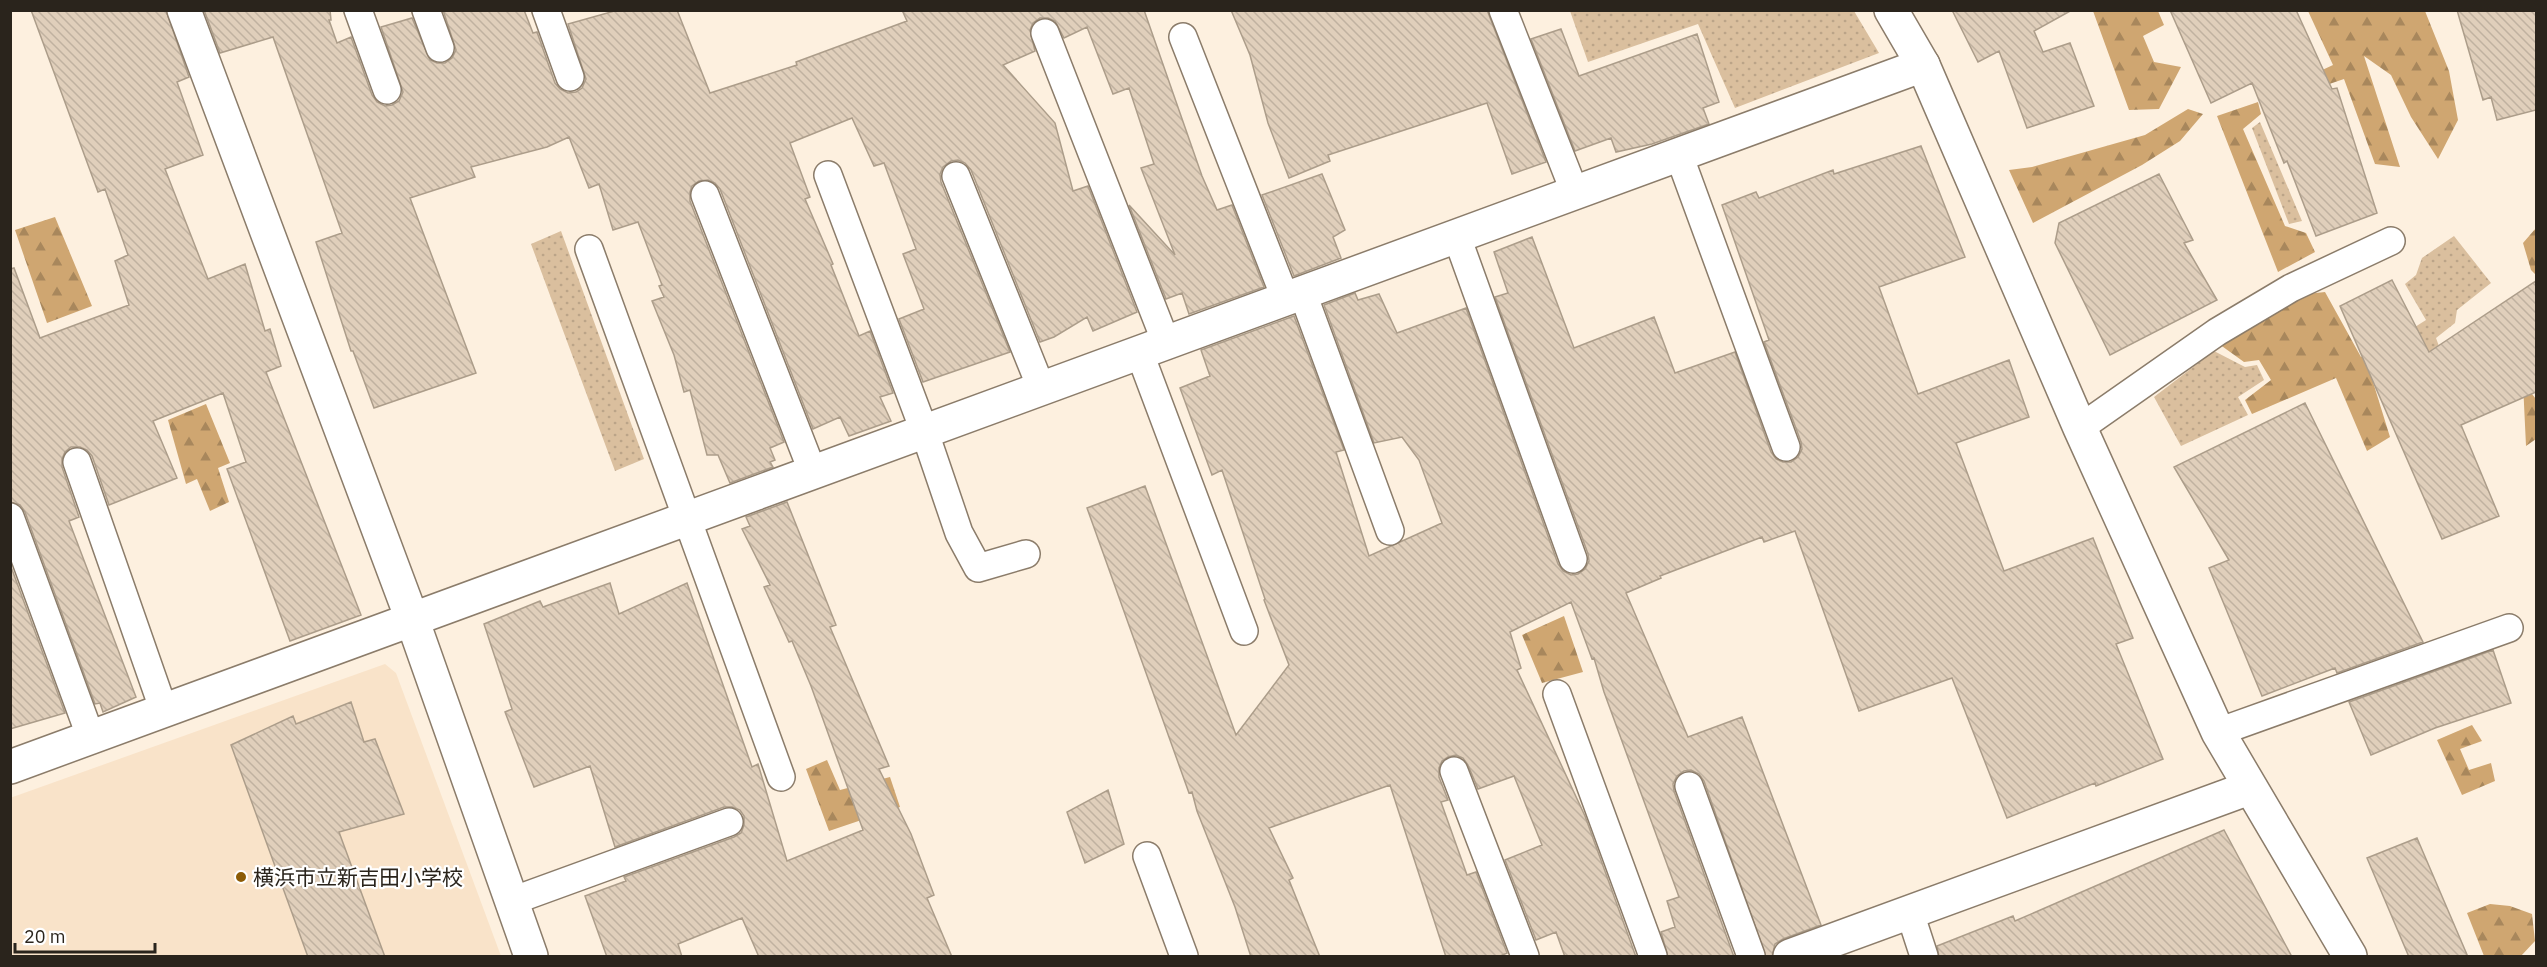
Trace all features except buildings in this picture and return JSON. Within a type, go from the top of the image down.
[{"type":"street","points":[[184,10],[412,619],[531,957]]},
{"type":"street","points":[[1891,10],[1923,65],[2080,428],[2218,732],[2350,957]]},
{"type":"street","points":[[10,767],[1153,350],[1923,65]]},
{"type":"street","points":[[1799,955],[2249,788]]},
{"type":"lane","points":[[358,10],[387,90]]},
{"type":"lane","points":[[426,10],[440,48]]},
{"type":"lane","points":[[546,10],[570,77]]},
{"type":"lane","points":[[1503,10],[1575,194]]},
{"type":"lane","points":[[1045,33],[1153,350],[1244,631]]},
{"type":"lane","points":[[1183,37],[1294,297],[1390,531]]},
{"type":"lane","points":[[1679,155],[1786,447]]},
{"type":"lane","points":[[828,175],[925,433],[959,533],[978,568],[1026,554]]},
{"type":"lane","points":[[956,176],[1042,390]]},
{"type":"lane","points":[[705,195],[813,473]]},
{"type":"lane","points":[[1457,237],[1573,559]]},
{"type":"lane","points":[[2080,428],[2217,332],[2291,288],[2391,241]]},
{"type":"lane","points":[[589,249],[781,777]]},
{"type":"lane","points":[[77,462],[164,711]]},
{"type":"lane","points":[[10,517],[91,738]]},
{"type":"lane","points":[[2218,732],[2509,628]]},
{"type":"lane","points":[[1557,694],[1653,957]]},
{"type":"lane","points":[[1454,771],[1525,957]]},
{"type":"lane","points":[[1689,786],[1751,957]]},
{"type":"lane","points":[[512,901],[729,822]]},
{"type":"lane","points":[[1147,856],[1184,957]]},
{"type":"lane","points":[[1910,913],[1924,957]]},
{"type":"shaded area","points":[[1570,11],[1854,11],[1879,53],[1735,108],[1698,24],[1588,62]]},
{"type":"shaded area","points":[[2260,122],[2302,221],[2289,224],[2252,128]]},
{"type":"shaded area","points":[[561,231],[644,459],[615,471],[531,244]]},
{"type":"shaded area","points":[[2454,236],[2491,283],[2457,310],[2455,323],[2436,338],[2440,349],[2424,354],[2407,332],[2426,320],[2405,284],[2416,275],[2422,258]]},
{"type":"shaded area","points":[[2214,351],[2245,367],[2257,365],[2264,380],[2238,397],[2248,415],[2181,446],[2154,397]]},
{"type":"shaded area","name":"横浜市立新吉田小学校","points":[[385,664],[396,673],[501,956],[11,956],[10,798]]},
{"type":"green space","points":[[2093,11],[2158,11],[2164,25],[2143,36],[2154,62],[2181,67],[2159,109],[2129,110]]},
{"type":"green space","points":[[2308,11],[2425,11],[2449,71],[2458,120],[2438,159],[2411,117],[2391,75],[2364,56],[2400,167],[2375,164],[2344,79],[2282,100],[2281,89],[2333,65]]},
{"type":"green space","points":[[2258,102],[2261,114],[2243,129],[2285,226],[2306,233],[2315,252],[2278,272],[2217,116]]},
{"type":"green space","points":[[2188,109],[2203,114],[2180,141],[2142,165],[2033,223],[2009,170],[2032,167],[2145,135]]},
{"type":"green space","points":[[55,217],[92,306],[47,323],[15,230]]},
{"type":"green space","points":[[2536,228],[2536,275],[2531,270],[2523,243]]},
{"type":"green space","points":[[2325,292],[2361,357],[2376,354],[2382,376],[2373,382],[2390,437],[2367,451],[2336,378],[2252,414],[2245,400],[2271,380],[2259,360],[2244,362],[2219,344],[2307,294]]},
{"type":"green space","points":[[2523,383],[2536,399],[2536,439],[2526,446]]},
{"type":"green space","points":[[206,404],[230,463],[218,468],[229,502],[210,511],[197,479],[186,484],[168,420]]},
{"type":"green space","points":[[1564,616],[1583,672],[1542,683],[1522,635]]},
{"type":"green space","points":[[2472,725],[2482,741],[2460,749],[2469,770],[2491,763],[2495,781],[2462,795],[2437,740]]},
{"type":"green space","points":[[827,760],[840,790],[890,777],[900,807],[829,831],[806,769]]},
{"type":"green space","points":[[2490,904],[2510,906],[2532,914],[2535,941],[2521,956],[2484,956],[2467,913]]},
{"type":"place","name":"横浜市立新吉田小学校","points":[[241,877]]}]
